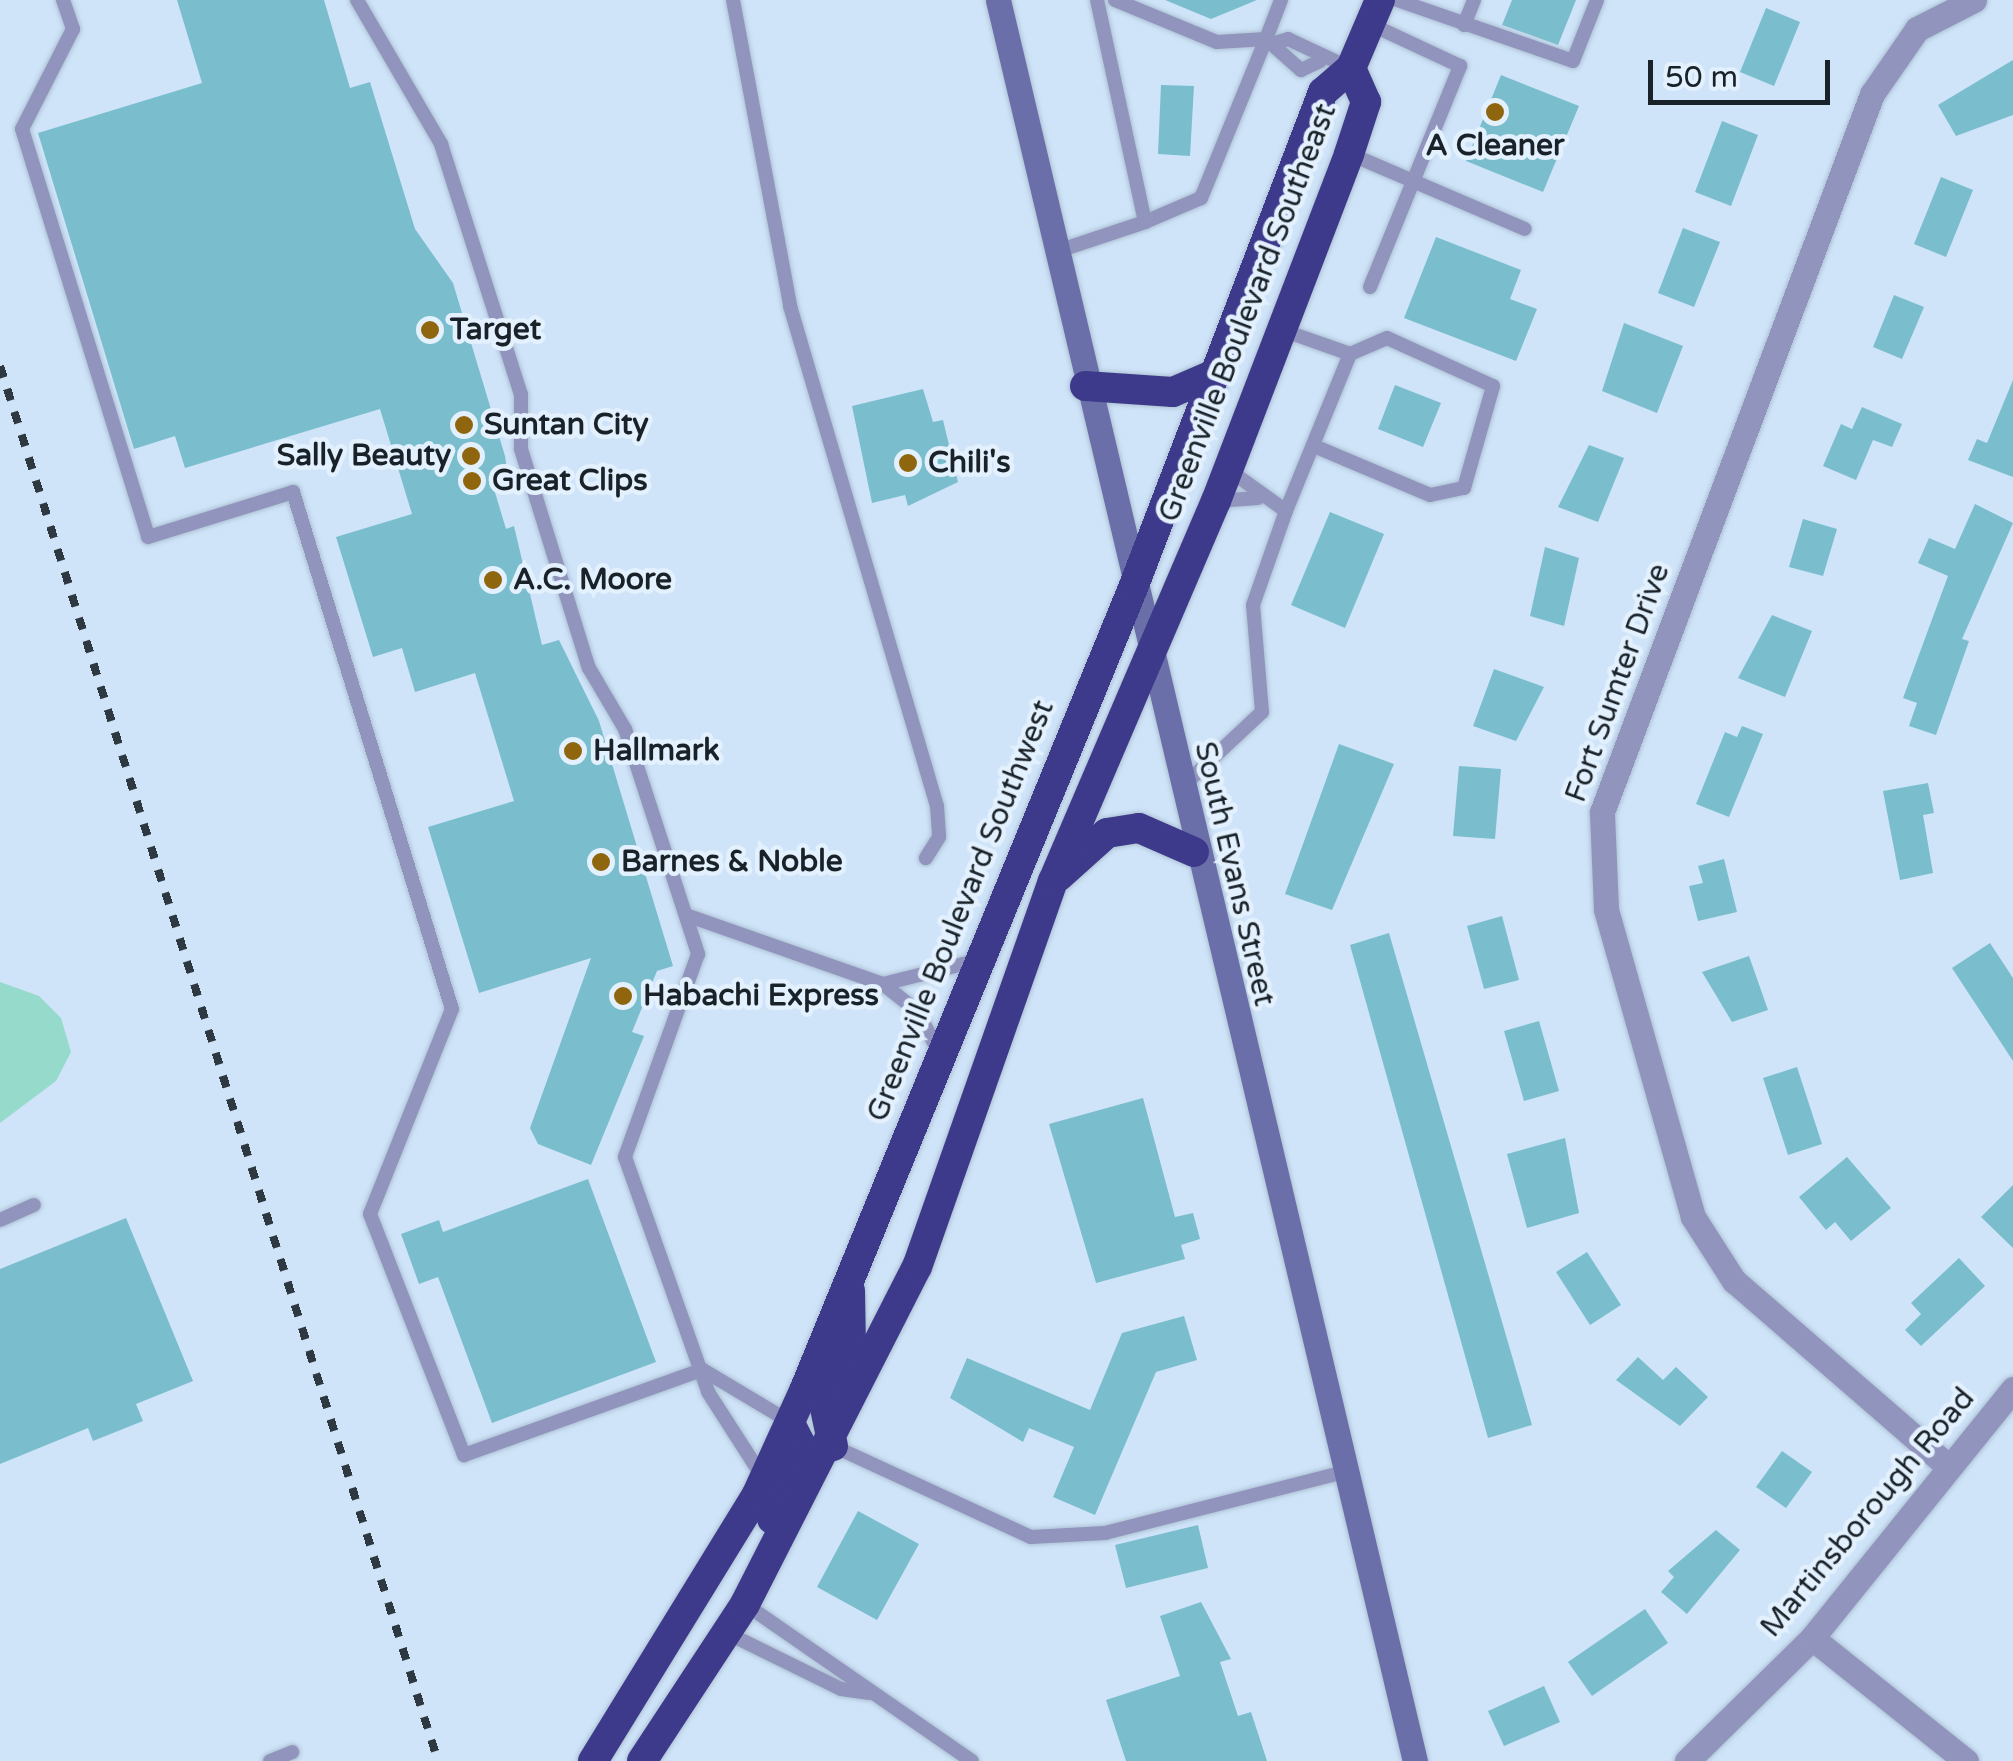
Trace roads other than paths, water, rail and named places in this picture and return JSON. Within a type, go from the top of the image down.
[{"type":"highway","name":"Greenville Boulevard Southeast","points":[[1149,651],[1216,500],[1349,154],[1366,102],[1350,68],[1375,12]]},
{"type":"highway","name":"Greenville Boulevard Southwest","points":[[593,1761],[763,1480],[790,1422],[1133,588],[1322,92],[1350,68]]},
{"type":"highway","points":[[1085,386],[1173,392],[1215,374]]},
{"type":"highway","points":[[642,1761],[752,1592],[833,1446],[917,1268],[1053,881],[1149,651]]},
{"type":"highway","points":[[1053,881],[1107,833],[1139,828],[1194,852]]},
{"type":"highway","points":[[833,1446],[825,1407],[850,1347],[850,1278]]},
{"type":"highway","points":[[752,1592],[800,1443],[790,1422]]},
{"type":"main road","name":"South Evans Street","points":[[998,0],[1179,790],[1415,1761]]},
{"type":"street","name":"Fort Sumter Drive","points":[[1948,1467],[1734,1281],[1693,1217],[1606,909],[1602,812],[1872,94],[1917,29],[1974,0]]},
{"type":"street","name":"Martinsborough Road","points":[[1687,1761],[1812,1638],[2013,1389]]},
{"type":"street","points":[[1812,1638],[1966,1761]]},
{"type":"lane","points":[[64,0],[72,29],[22,129],[148,537],[292,492],[452,1008],[370,1214],[464,1455],[702,1370]]},
{"type":"lane","points":[[358,0],[440,144],[521,394],[521,449],[588,668],[625,729],[698,954],[625,1156],[714,1406],[752,1450],[763,1480]]},
{"type":"lane","points":[[733,0],[790,306],[937,806],[939,837],[926,858]]},
{"type":"lane","points":[[1097,0],[1144,222]]},
{"type":"lane","points":[[1116,0],[1217,42],[1288,39],[1320,61],[1350,68]]},
{"type":"lane","points":[[1055,252],[1200,198],[1243,89],[1271,41],[1281,0]]},
{"type":"lane","points":[[1397,0],[1573,61],[1596,0]]},
{"type":"lane","points":[[1464,25],[1474,0]]},
{"type":"lane","points":[[1370,287],[1460,66],[1375,12]]},
{"type":"lane","points":[[1349,154],[1525,229]]},
{"type":"lane","points":[[1282,330],[1350,354],[1387,338],[1492,386],[1464,488],[1430,495],[1314,446]]},
{"type":"lane","points":[[1179,790],[1262,712],[1254,606],[1286,511],[1350,354]]},
{"type":"lane","points":[[1228,470],[1258,498],[1286,511]]},
{"type":"lane","points":[[1216,500],[1258,498]]},
{"type":"lane","points":[[686,915],[884,984],[917,1011],[942,1058]]},
{"type":"lane","points":[[884,984],[981,959]]},
{"type":"lane","points":[[0,1220],[34,1205]]},
{"type":"lane","points":[[702,1370],[790,1422]]},
{"type":"lane","points":[[833,1446],[1032,1537],[1105,1534],[1344,1472]]},
{"type":"lane","points":[[752,1592],[870,1692],[966,1759]]},
{"type":"lane","points":[[727,1634],[840,1690],[870,1692]]},
{"type":"lane","points":[[270,1761],[292,1752]]},
{"type":"railway","points":[[0,366],[438,1761]]},
{"type":"place","name":"A Cleaner","points":[[1495,112]]},
{"type":"place","name":"Target","points":[[430,330]]},
{"type":"place","name":"Suntan City","points":[[464,425]]},
{"type":"place","name":"Sally Beauty","points":[[471,456]]},
{"type":"place","name":"Chili's","points":[[908,463]]},
{"type":"place","name":"Great Clips","points":[[472,481]]},
{"type":"place","name":"A.C. Moore","points":[[493,580]]},
{"type":"place","name":"Hallmark","points":[[573,751]]},
{"type":"place","name":"Barnes & Noble","points":[[601,862]]},
{"type":"place","name":"Habachi Express","points":[[623,996]]}]
